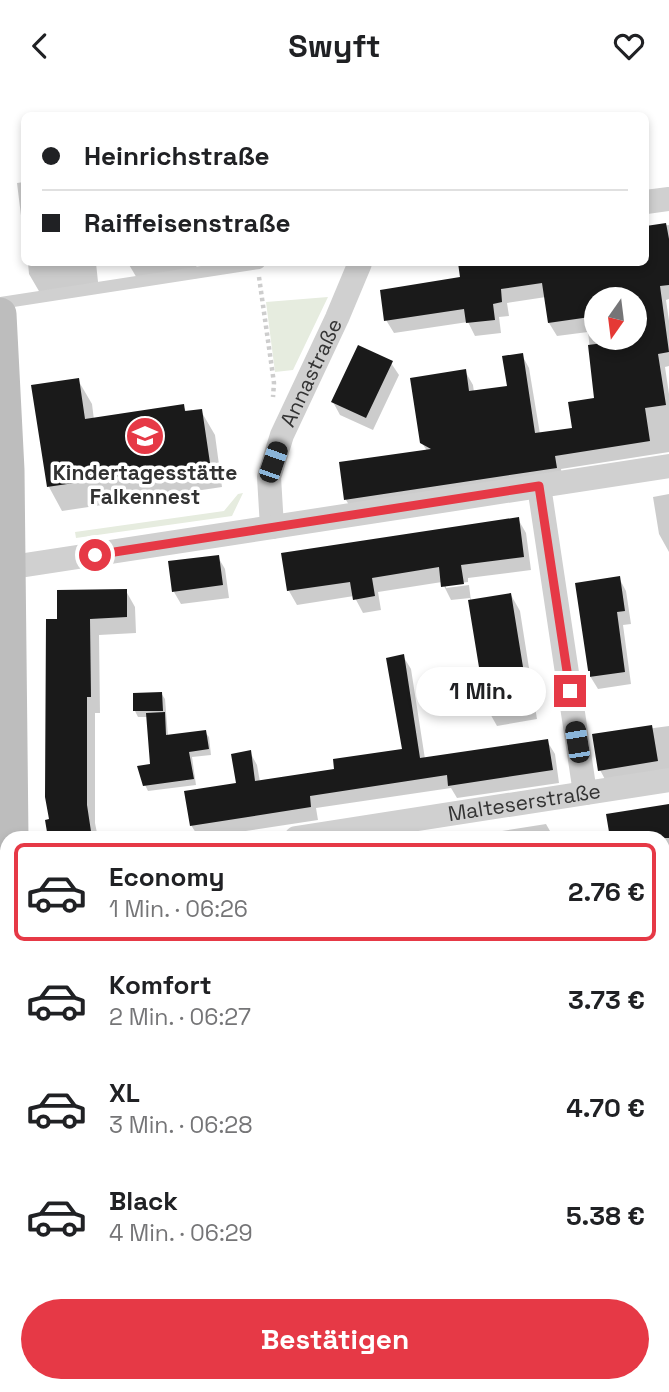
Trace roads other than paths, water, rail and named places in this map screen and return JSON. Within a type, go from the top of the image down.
[{"type":"main road","points":[[0,314],[5,381],[5,569],[12,831]]},
{"type":"street","points":[[649,202],[669,199]]},
{"type":"street","name":"Annastraße","points":[[272,527],[269,477],[276,453],[359,266]]},
{"type":"street","points":[[5,569],[669,466]]},
{"type":"street","points":[[539,486],[585,793]]},
{"type":"street","name":"Malteserstraße","points":[[341,831],[669,781]]},
{"type":"lane","points":[[0,303],[239,266]]},
{"type":"place","name":"Kindertagesstätte Falkennest","points":[[145,436]]}]
